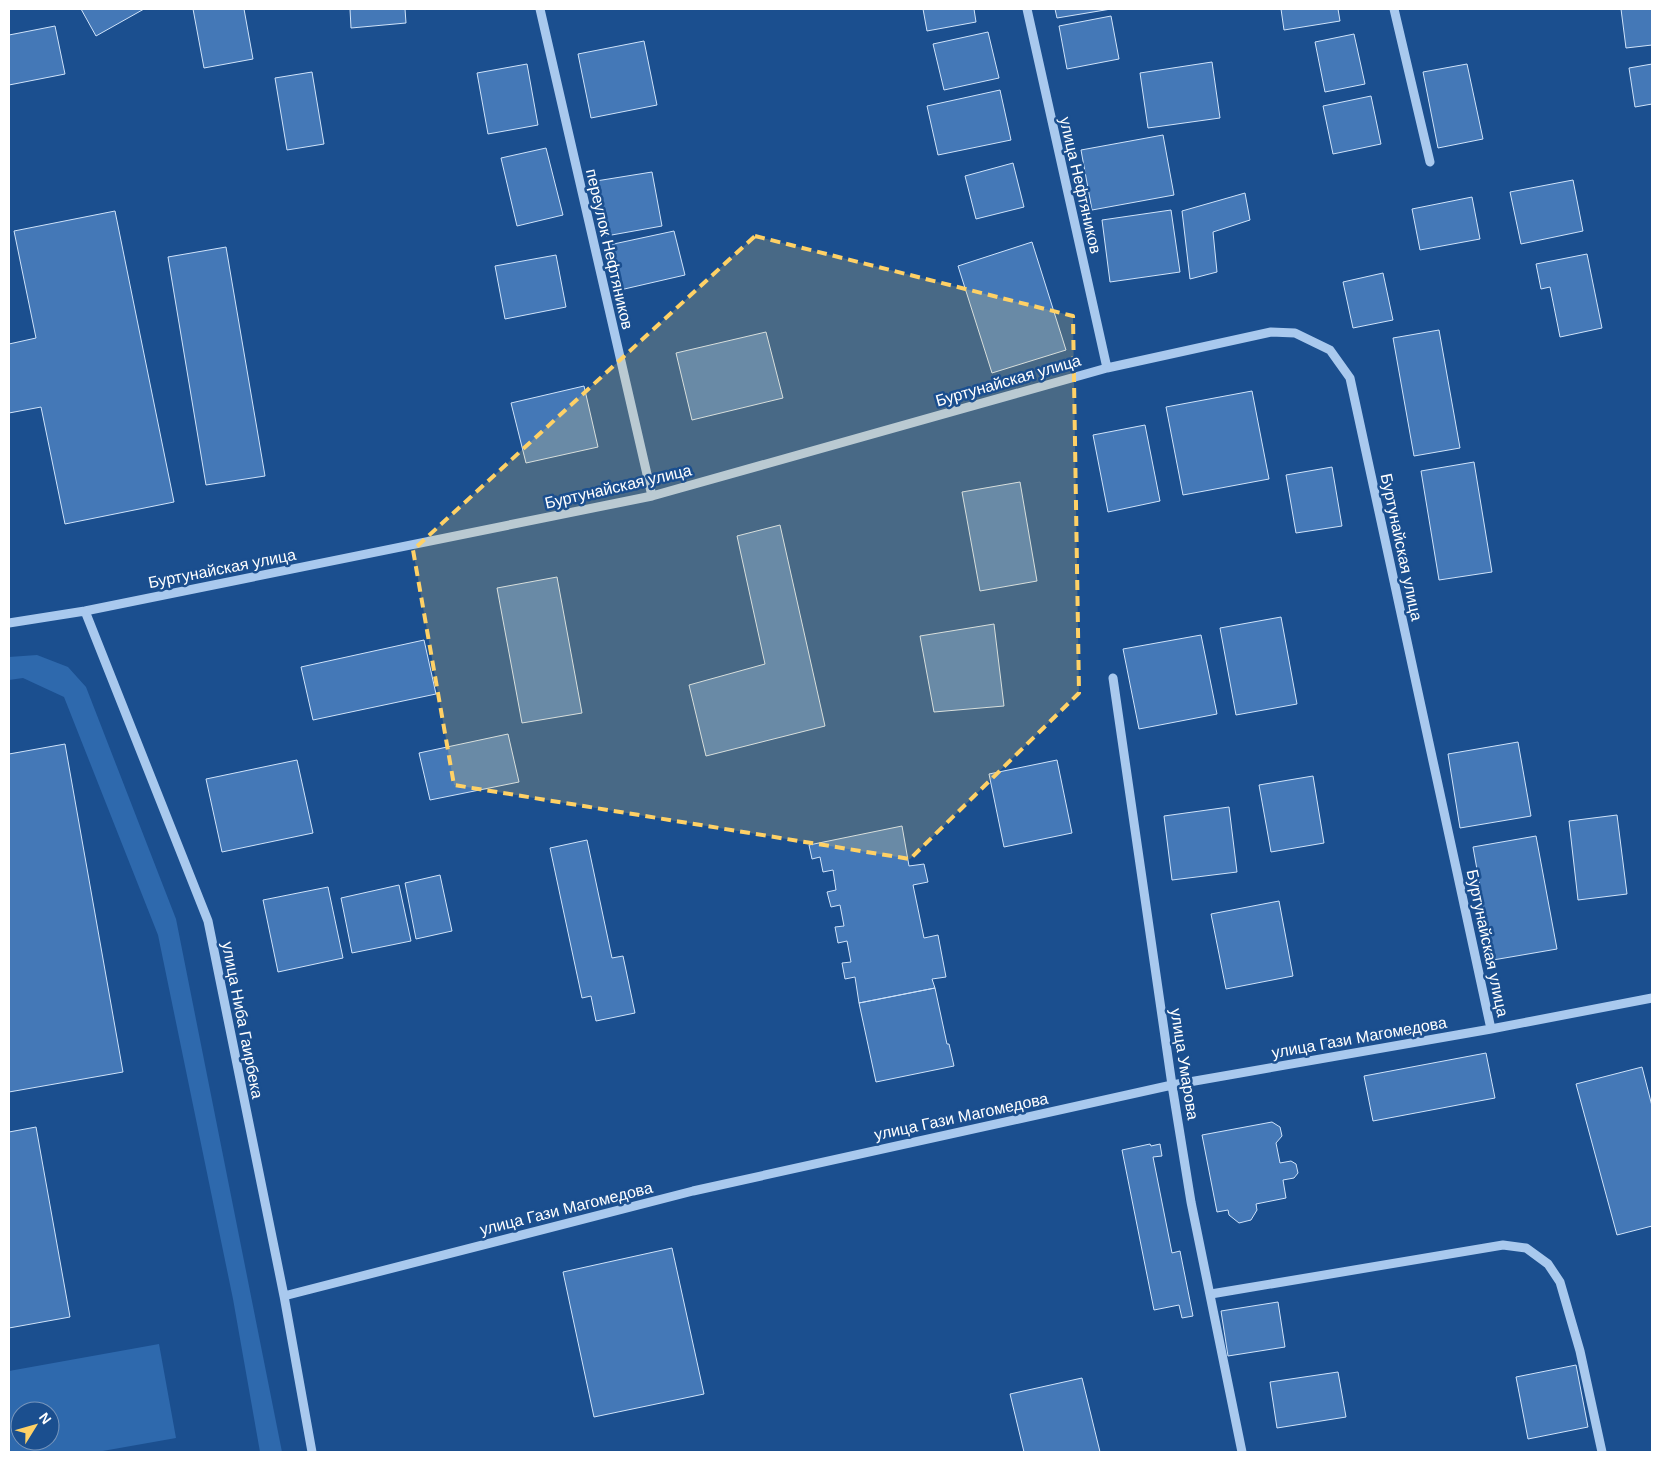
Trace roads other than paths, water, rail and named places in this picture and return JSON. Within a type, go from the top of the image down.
[{"type":"street","name":"переулок Нефтяников","points":[[540,9],[652,496]]},
{"type":"street","name":"улица Нефтяников","points":[[1027,9],[1107,368]]},
{"type":"street","points":[[1394,9],[1430,162]]},
{"type":"street","name":"Буртунайская улица","points":[[9,623],[85,611],[652,496],[1107,368],[1271,332],[1294,333],[1330,350],[1350,378],[1491,1029]]},
{"type":"street","name":"улица Ниба Гаирбека","points":[[85,611],[208,921],[284,1296],[312,1452]]},
{"type":"street","name":"улица Умарова","points":[[1113,678],[1172,1085],[1192,1202],[1242,1452]]},
{"type":"street","name":"улица Гази Магомедова","points":[[284,1296],[693,1191],[1172,1085],[1491,1029],[1652,998]]},
{"type":"street","points":[[1211,1294],[1503,1245],[1526,1248],[1548,1264],[1560,1282],[1580,1351],[1602,1452]]}]
